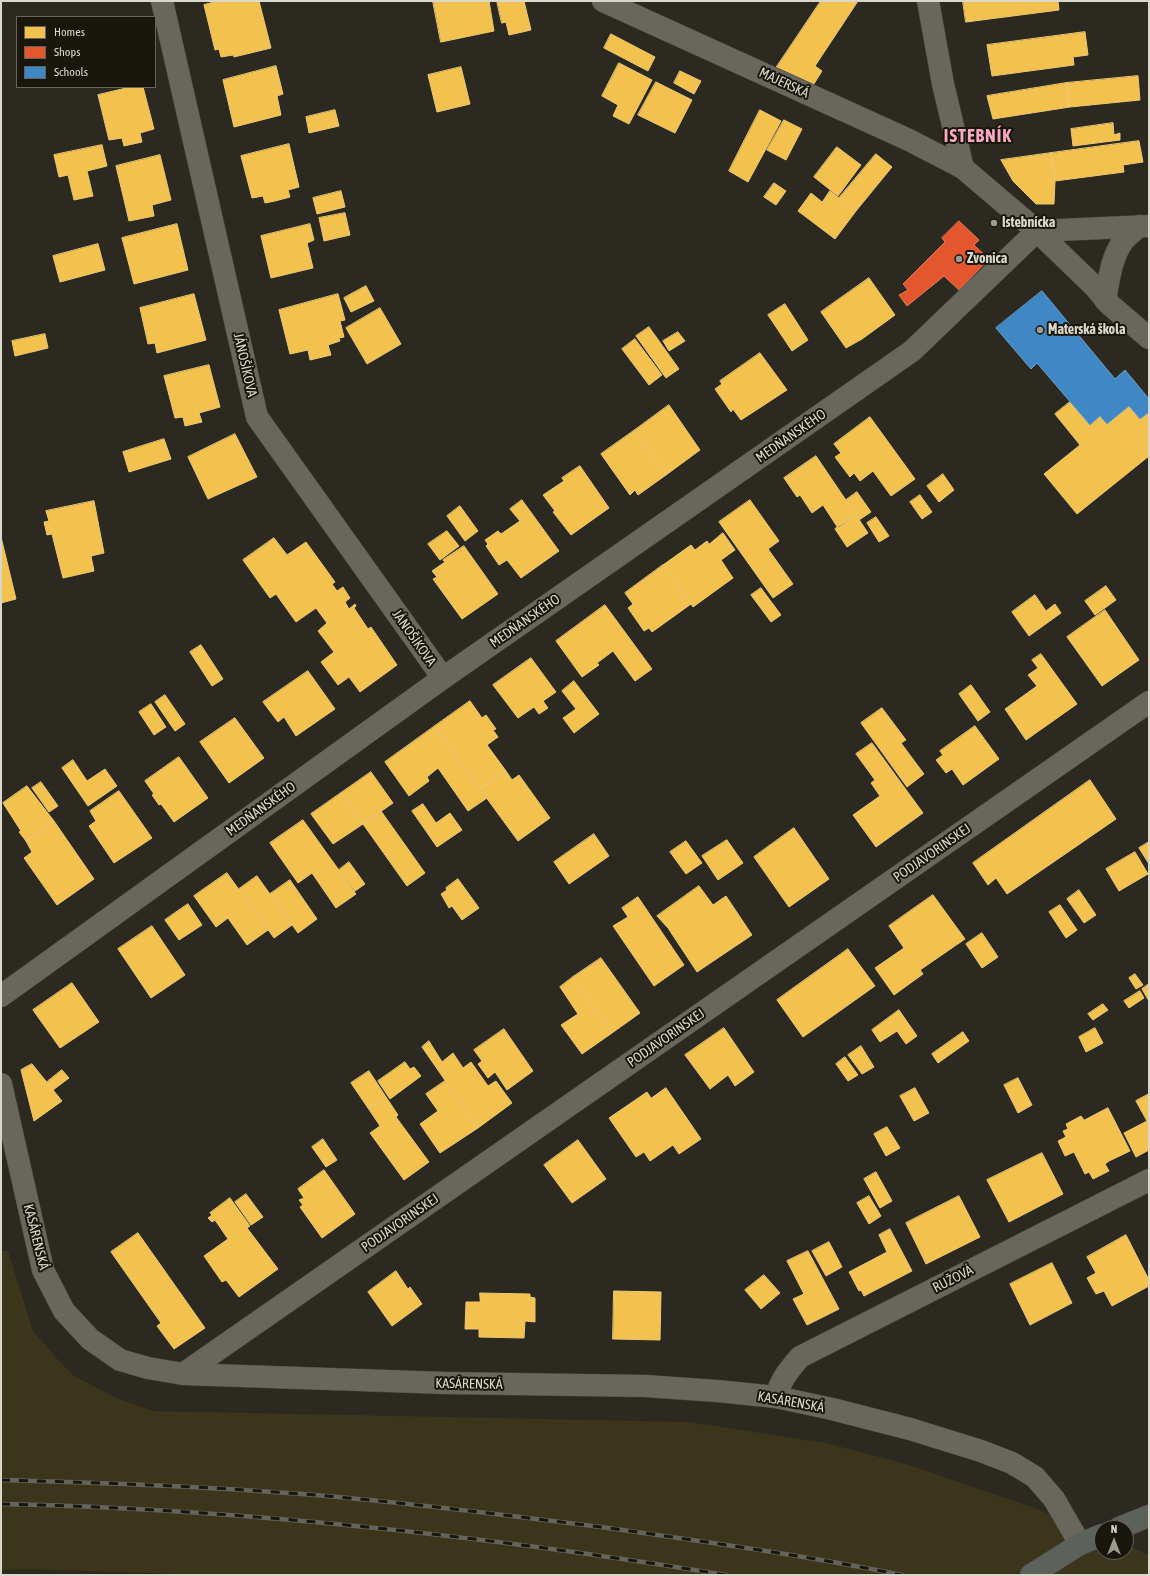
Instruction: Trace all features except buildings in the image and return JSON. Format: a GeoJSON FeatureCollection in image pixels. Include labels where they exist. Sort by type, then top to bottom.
{"type":"FeatureCollection","features":[{"type":"Feature","properties":{"kind":"main road"},"geometry":{"type":"LineString","coordinates":[[1134,1522],[1149,1516]]}},
{"type":"Feature","properties":{"kind":"main road"},"geometry":{"type":"LineString","coordinates":[[1031,1575],[1080,1544],[1094,1538]]}},
{"type":"Feature","properties":{"kind":"street","name":"JÁNOŠÍKOVA"},"geometry":{"type":"LineString","coordinates":[[162,1],[257,417],[443,678]]}},
{"type":"Feature","properties":{"kind":"street","name":"MAJERSKÁ"},"geometry":{"type":"LineString","coordinates":[[603,1],[909,140],[963,168]]}},
{"type":"Feature","properties":{"kind":"street"},"geometry":{"type":"LineString","coordinates":[[928,1],[943,84],[963,168],[1037,232],[1106,300],[1149,338]]}},
{"type":"Feature","properties":{"kind":"street"},"geometry":{"type":"LineString","coordinates":[[1037,232],[1144,226]]}},
{"type":"Feature","properties":{"kind":"street"},"geometry":{"type":"LineString","coordinates":[[1106,300],[1115,256],[1123,241],[1144,226]]}},
{"type":"Feature","properties":{"kind":"street","name":"MEDŇANSKÉHO"},"geometry":{"type":"LineString","coordinates":[[1,996],[443,678],[912,351],[1037,232]]}},
{"type":"Feature","properties":{"kind":"street","name":"PODJAVORINSKEJ"},"geometry":{"type":"LineString","coordinates":[[184,1374],[1149,702]]}},
{"type":"Feature","properties":{"kind":"street","name":"KASÁRENSKÁ"},"geometry":{"type":"LineString","coordinates":[[1,1084],[43,1270],[64,1311],[90,1339],[120,1360],[148,1368],[184,1374],[439,1383],[645,1386],[776,1397],[832,1409],[910,1429],[981,1450],[1012,1463],[1035,1477],[1054,1499],[1080,1544]]}},
{"type":"Feature","properties":{"kind":"street","name":"RUŽOVÁ"},"geometry":{"type":"LineString","coordinates":[[776,1397],[780,1383],[787,1371],[800,1357],[1149,1180]]}},
{"type":"Feature","properties":{"kind":"shaded area"},"geometry":{"type":"Polygon","coordinates":[[[1,1251],[8,1251],[33,1331],[60,1362],[73,1375],[114,1397],[153,1411],[689,1422],[826,1443],[906,1464],[1032,1507],[1094,1533],[1094,1560],[1134,1560],[1134,1548],[1149,1555],[1149,1575],[207,1575],[28,1569],[1,1570],[1,1251]]]}},
{"type":"Feature","properties":{"kind":"railway"},"geometry":{"type":"LineString","coordinates":[[1,1480],[212,1488],[338,1497],[601,1527],[789,1555],[902,1575]]}},
{"type":"Feature","properties":{"kind":"railway"},"geometry":{"type":"LineString","coordinates":[[1,1504],[92,1507],[274,1518],[546,1548],[726,1575]]}},
{"type":"Feature","properties":{"kind":"place","name":"Istebnícka"},"geometry":{"type":"Point","coordinates":[994,223]}},
{"type":"Feature","properties":{"kind":"place","name":"Zvonica"},"geometry":{"type":"Point","coordinates":[959,259]}},
{"type":"Feature","properties":{"kind":"place","name":"Materská škola"},"geometry":{"type":"Point","coordinates":[1040,330]}},
{"type":"Feature","properties":{"kind":"district","name":"ISTEBNÍK"},"geometry":{"type":"Point","coordinates":[978,136]}}]}
